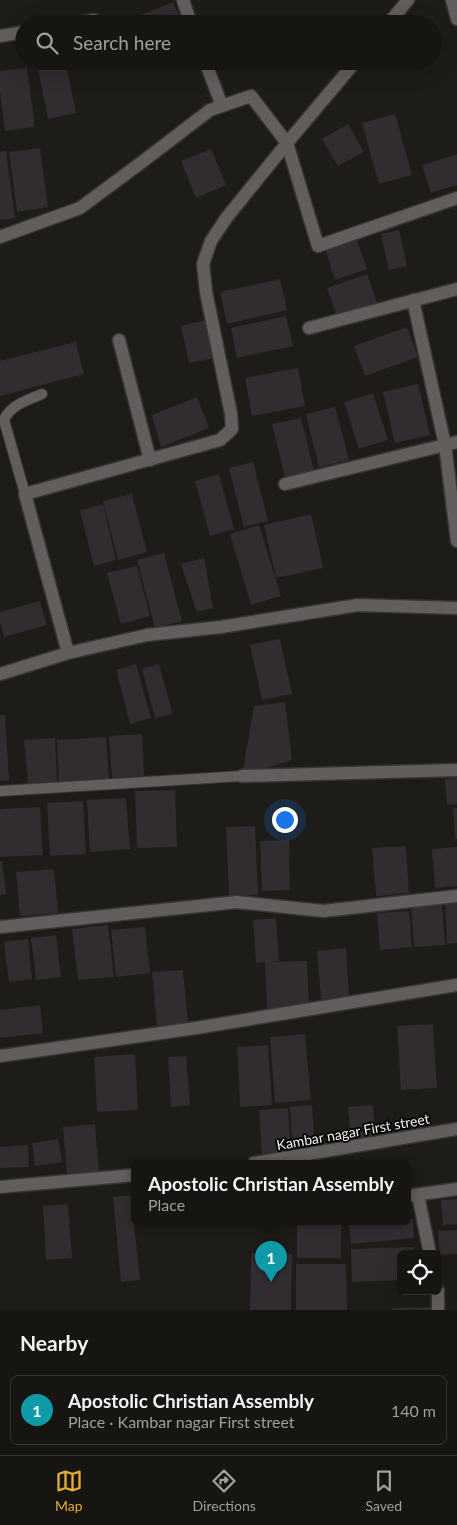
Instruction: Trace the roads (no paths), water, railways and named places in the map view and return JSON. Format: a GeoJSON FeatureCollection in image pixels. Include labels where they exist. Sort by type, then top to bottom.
{"type":"FeatureCollection","features":[{"type":"Feature","properties":{"kind":"street"},"geometry":{"type":"LineString","coordinates":[[183,0],[188,15]]}},
{"type":"Feature","properties":{"kind":"street"},"geometry":{"type":"LineString","coordinates":[[396,15],[408,0]]}},
{"type":"Feature","properties":{"kind":"street"},"geometry":{"type":"LineString","coordinates":[[452,0],[457,19]]}},
{"type":"Feature","properties":{"kind":"street"},"geometry":{"type":"LineString","coordinates":[[0,36],[15,34]]}},
{"type":"Feature","properties":{"kind":"street"},"geometry":{"type":"LineString","coordinates":[[208,70],[222,106]]}},
{"type":"Feature","properties":{"kind":"street"},"geometry":{"type":"LineString","coordinates":[[68,653],[25,494],[220,440],[232,429],[231,414],[206,292],[203,264],[211,241],[227,217],[348,70]]}},
{"type":"Feature","properties":{"kind":"street"},"geometry":{"type":"LineString","coordinates":[[0,237],[80,208],[210,110],[251,96],[287,143],[318,246],[457,198]]}},
{"type":"Feature","properties":{"kind":"street"},"geometry":{"type":"LineString","coordinates":[[309,328],[457,289]]}},
{"type":"Feature","properties":{"kind":"street"},"geometry":{"type":"LineString","coordinates":[[413,300],[451,444],[457,541]]}},
{"type":"Feature","properties":{"kind":"street"},"geometry":{"type":"LineString","coordinates":[[119,340],[150,460]]}},
{"type":"Feature","properties":{"kind":"street"},"geometry":{"type":"LineString","coordinates":[[285,484],[451,444]]}},
{"type":"Feature","properties":{"kind":"street"},"geometry":{"type":"LineString","coordinates":[[0,674],[68,653],[147,635],[221,627],[358,605],[457,608]]}},
{"type":"Feature","properties":{"kind":"street"},"geometry":{"type":"LineString","coordinates":[[242,776],[457,770]]}},
{"type":"Feature","properties":{"kind":"street"},"geometry":{"type":"LineString","coordinates":[[0,926],[237,902],[323,911],[457,896]]}},
{"type":"Feature","properties":{"kind":"street"},"geometry":{"type":"LineString","coordinates":[[0,1056],[196,1028],[457,986]]}},
{"type":"Feature","properties":{"kind":"street","name":"Kambar nagar First street"},"geometry":{"type":"LineString","coordinates":[[272,1160],[457,1129]]}},
{"type":"Feature","properties":{"kind":"street"},"geometry":{"type":"LineString","coordinates":[[0,1187],[131,1175]]}},
{"type":"Feature","properties":{"kind":"street"},"geometry":{"type":"LineString","coordinates":[[429,1250],[412,1196],[457,1189]]}},
{"type":"Feature","properties":{"kind":"street"},"geometry":{"type":"LineString","coordinates":[[438,1295],[438,1310]]}},
{"type":"Feature","properties":{"kind":"lane"},"geometry":{"type":"LineString","coordinates":[[25,494],[4,420],[7,413],[14,407],[42,394]]}},
{"type":"Feature","properties":{"kind":"lane"},"geometry":{"type":"LineString","coordinates":[[0,791],[242,776]]}},
{"type":"Feature","properties":{"kind":"place","name":"Apostolic Christian Assembly"},"geometry":{"type":"Point","coordinates":[271,1282]}}]}
